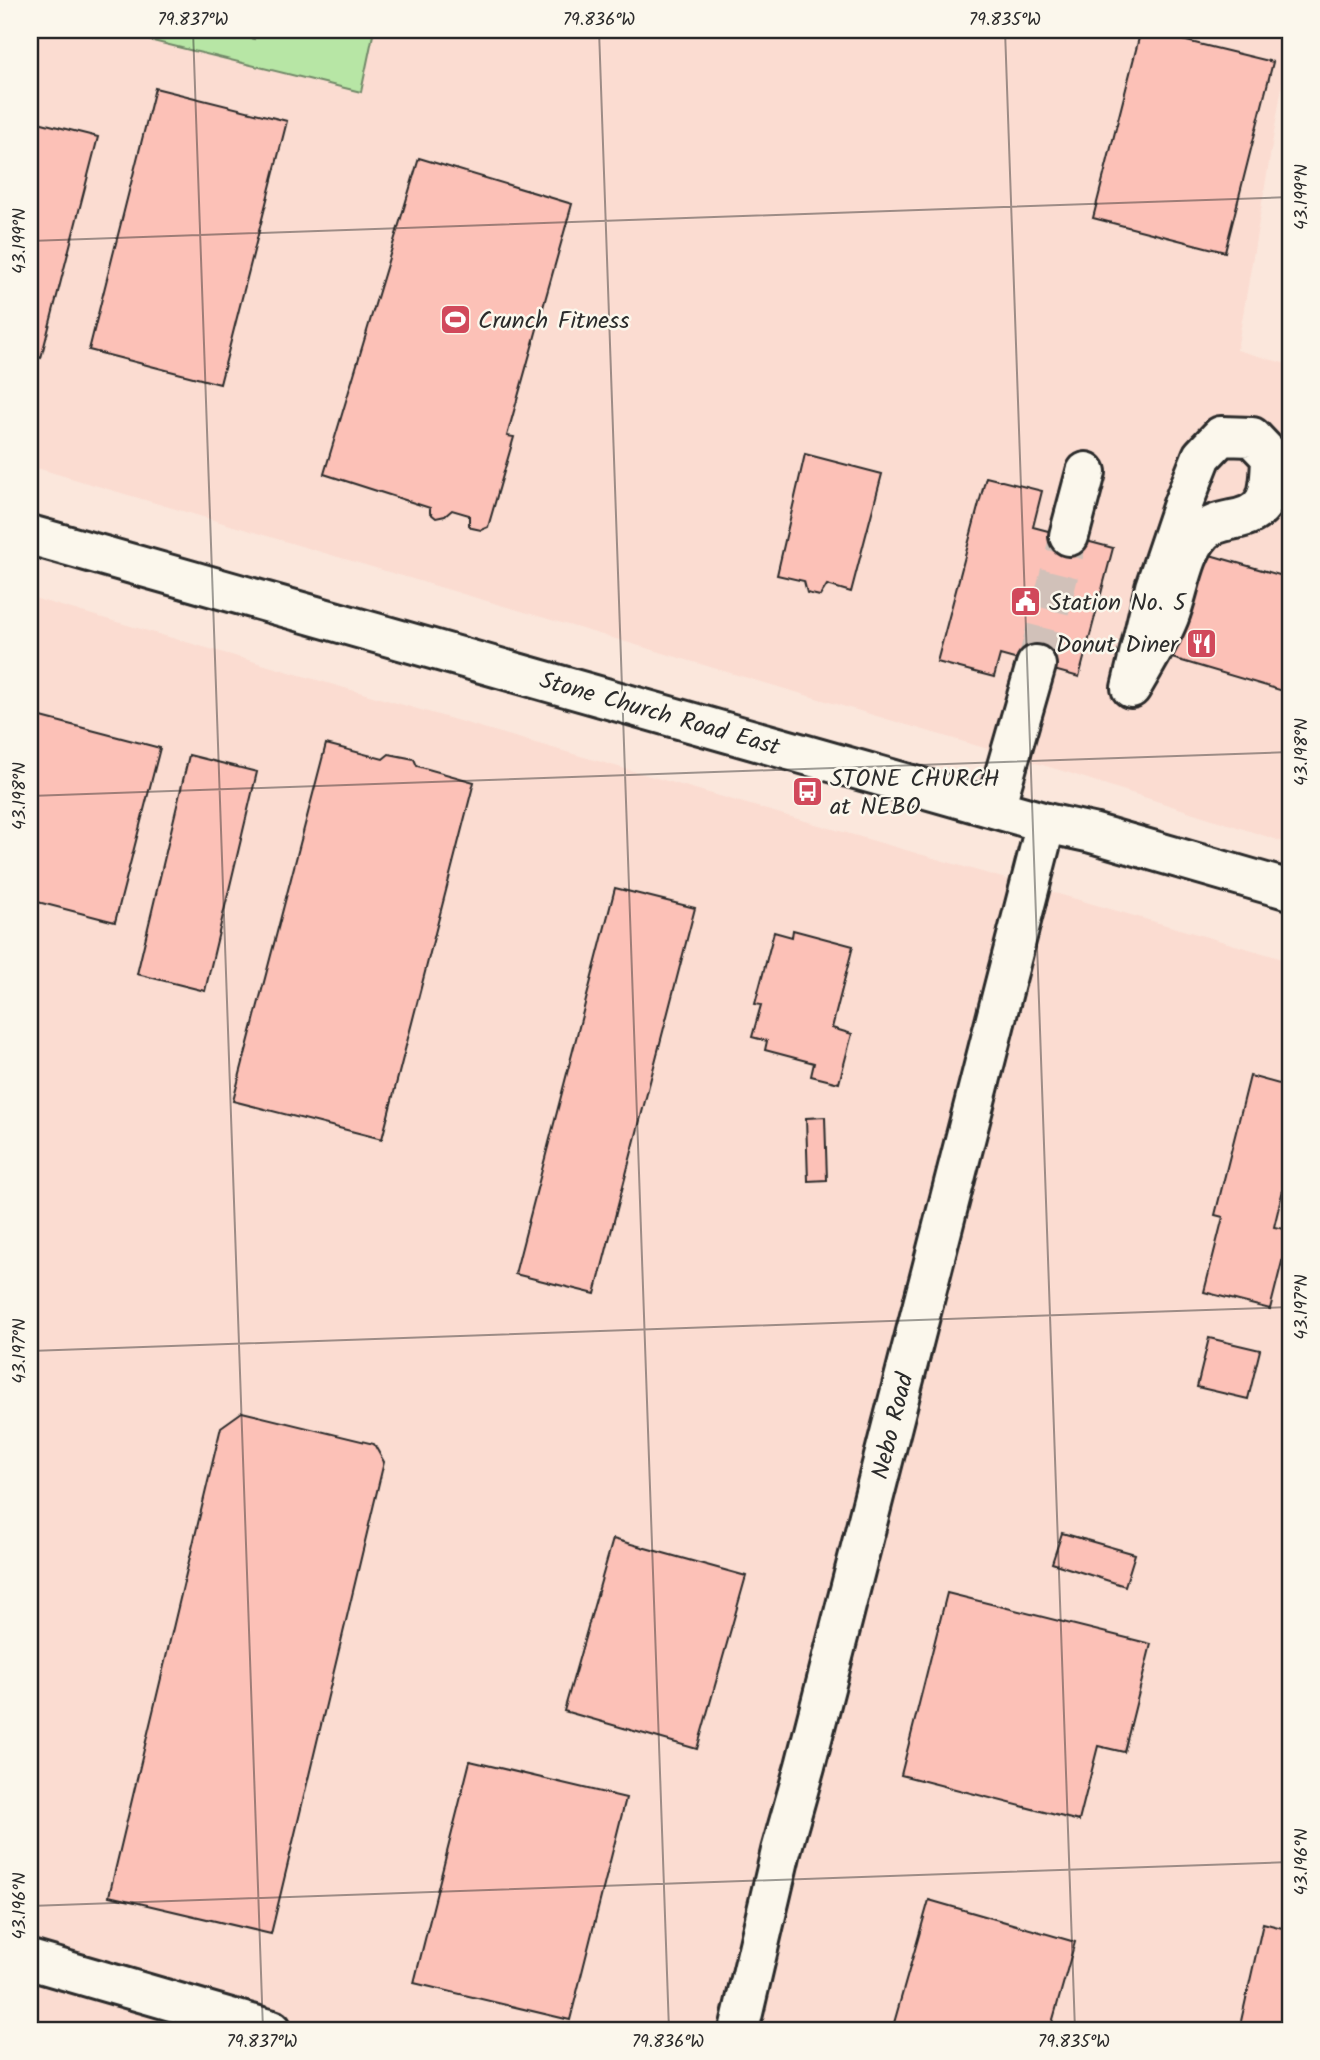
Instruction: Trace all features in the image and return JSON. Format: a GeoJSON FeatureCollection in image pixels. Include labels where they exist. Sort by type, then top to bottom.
{"type":"FeatureCollection","features":[{"type":"Feature","properties":{"kind":"street"},"geometry":{"type":"LineString","coordinates":[[1221,436],[1252,437],[1271,457],[1270,487],[1259,510],[1245,518],[1219,522],[1202,533],[1188,557],[1162,633],[1131,688],[1155,587],[1202,456],[1221,436]]}},
{"type":"Feature","properties":{"kind":"street"},"geometry":{"type":"LineString","coordinates":[[1069,537],[1086,471]]}},
{"type":"Feature","properties":{"kind":"street","name":"Stone Church Road East"},"geometry":{"type":"LineString","coordinates":[[30,535],[1290,890]]}},
{"type":"Feature","properties":{"kind":"street"},"geometry":{"type":"LineString","coordinates":[[995,808],[1036,665]]}},
{"type":"Feature","properties":{"kind":"street","name":"Nebo Road"},"geometry":{"type":"LineString","coordinates":[[739,2030],[781,1851],[1046,823]]}},
{"type":"Feature","properties":{"kind":"street"},"geometry":{"type":"LineString","coordinates":[[30,1960],[272,2030]]}},
{"type":"Feature","properties":{"kind":"shaded area"},"geometry":{"type":"Polygon","coordinates":[[[30,30],[1277,30],[1288,51],[1237,350],[1290,365],[1290,844],[1066,772],[30,466],[30,30]]]}},
{"type":"Feature","properties":{"kind":"shaded area"},"geometry":{"type":"Polygon","coordinates":[[[30,597],[1290,961],[1290,2030],[30,2030],[30,597]]]}},
{"type":"Feature","properties":{"kind":"green space"},"geometry":{"type":"Polygon","coordinates":[[[108,30],[215,30],[254,39],[256,30],[374,30],[361,92],[108,30]]]}},
{"type":"Feature","properties":{"kind":"building"},"geometry":{"type":"Polygon","coordinates":[[[1141,30],[1273,62],[1225,252],[1093,218],[1141,30]]]}},
{"type":"Feature","properties":{"kind":"building"},"geometry":{"type":"Polygon","coordinates":[[[155,88],[287,121],[220,384],[89,350],[155,88]]]}},
{"type":"Feature","properties":{"kind":"building"},"geometry":{"type":"Polygon","coordinates":[[[30,120],[98,137],[41,358],[30,355],[30,120]]]}},
{"type":"Feature","properties":{"kind":"building","name":"Crunch Fitness"},"geometry":{"type":"Polygon","coordinates":[[[419,158],[572,204],[507,436],[514,437],[488,527],[481,530],[469,525],[469,515],[452,510],[445,516],[436,518],[430,513],[430,508],[324,474],[419,158]]]}},
{"type":"Feature","properties":{"kind":"building"},"geometry":{"type":"Polygon","coordinates":[[[805,454],[882,474],[851,592],[827,585],[820,596],[807,593],[804,581],[777,575],[805,454]]]}},
{"type":"Feature","properties":{"kind":"building","name":"Station No. 5"},"geometry":{"type":"Polygon","coordinates":[[[986,477],[1042,491],[1033,527],[1113,548],[1079,677],[1000,655],[994,677],[937,662],[986,477]]]}},
{"type":"Feature","properties":{"kind":"building"},"geometry":{"type":"Polygon","coordinates":[[[1203,553],[1290,578],[1290,693],[1172,658],[1203,553]]]}},
{"type":"Feature","properties":{"kind":"building"},"geometry":{"type":"Polygon","coordinates":[[[30,714],[160,748],[115,922],[30,900],[30,714]]]}},
{"type":"Feature","properties":{"kind":"building"},"geometry":{"type":"Polygon","coordinates":[[[326,744],[383,759],[389,754],[414,759],[417,766],[474,782],[382,1139],[233,1101],[326,744]]]}},
{"type":"Feature","properties":{"kind":"building"},"geometry":{"type":"Polygon","coordinates":[[[189,755],[257,772],[205,991],[137,974],[189,755]]]}},
{"type":"Feature","properties":{"kind":"building"},"geometry":{"type":"Polygon","coordinates":[[[615,888],[695,908],[595,1294],[515,1274],[615,888]]]}},
{"type":"Feature","properties":{"kind":"building"},"geometry":{"type":"Polygon","coordinates":[[[793,930],[853,946],[832,1028],[852,1034],[839,1083],[811,1076],[814,1063],[765,1050],[767,1041],[752,1037],[761,1005],[755,1004],[774,932],[792,937],[793,930]]]}},
{"type":"Feature","properties":{"kind":"building"},"geometry":{"type":"Polygon","coordinates":[[[1250,1076],[1290,1087],[1290,1161],[1274,1227],[1290,1230],[1270,1309],[1204,1292],[1223,1217],[1215,1215],[1250,1076]]]}},
{"type":"Feature","properties":{"kind":"building"},"geometry":{"type":"Polygon","coordinates":[[[825,1117],[827,1180],[808,1181],[806,1118],[825,1117]]]}},
{"type":"Feature","properties":{"kind":"building"},"geometry":{"type":"Polygon","coordinates":[[[1209,1338],[1260,1350],[1248,1399],[1197,1387],[1209,1338]]]}},
{"type":"Feature","properties":{"kind":"building"},"geometry":{"type":"Polygon","coordinates":[[[242,1412],[374,1444],[384,1462],[271,1934],[109,1896],[221,1427],[242,1412]]]}},
{"type":"Feature","properties":{"kind":"building"},"geometry":{"type":"Polygon","coordinates":[[[1062,1533],[1135,1554],[1125,1586],[1052,1563],[1062,1533]]]}},
{"type":"Feature","properties":{"kind":"building"},"geometry":{"type":"Polygon","coordinates":[[[613,1539],[746,1576],[697,1749],[564,1711],[613,1539]]]}},
{"type":"Feature","properties":{"kind":"building"},"geometry":{"type":"Polygon","coordinates":[[[947,1593],[1151,1644],[1124,1752],[1098,1746],[1079,1821],[901,1775],[947,1593]]]}},
{"type":"Feature","properties":{"kind":"building"},"geometry":{"type":"Polygon","coordinates":[[[470,1761],[626,1798],[570,2020],[414,1983],[470,1761]]]}},
{"type":"Feature","properties":{"kind":"building"},"geometry":{"type":"Polygon","coordinates":[[[929,1900],[1075,1942],[1050,2030],[892,2030],[929,1900]]]}},
{"type":"Feature","properties":{"kind":"building"},"geometry":{"type":"Polygon","coordinates":[[[1263,1923],[1290,1930],[1290,2030],[1239,2030],[1263,1923]]]}},
{"type":"Feature","properties":{"kind":"tunnel"},"geometry":{"type":"LineString","coordinates":[[1036,665],[1069,536]]}},
{"type":"Feature","properties":{"kind":"place","name":"Crunch Fitness"},"geometry":{"type":"Point","coordinates":[455,320]}},
{"type":"Feature","properties":{"kind":"place","name":"Station No. 5"},"geometry":{"type":"Point","coordinates":[1026,602]}},
{"type":"Feature","properties":{"kind":"place","name":"Donut Diner"},"geometry":{"type":"Point","coordinates":[1201,644]}},
{"type":"Feature","properties":{"kind":"place","name":"STONE CHURCH at NEBO"},"geometry":{"type":"Point","coordinates":[807,792]}}]}
